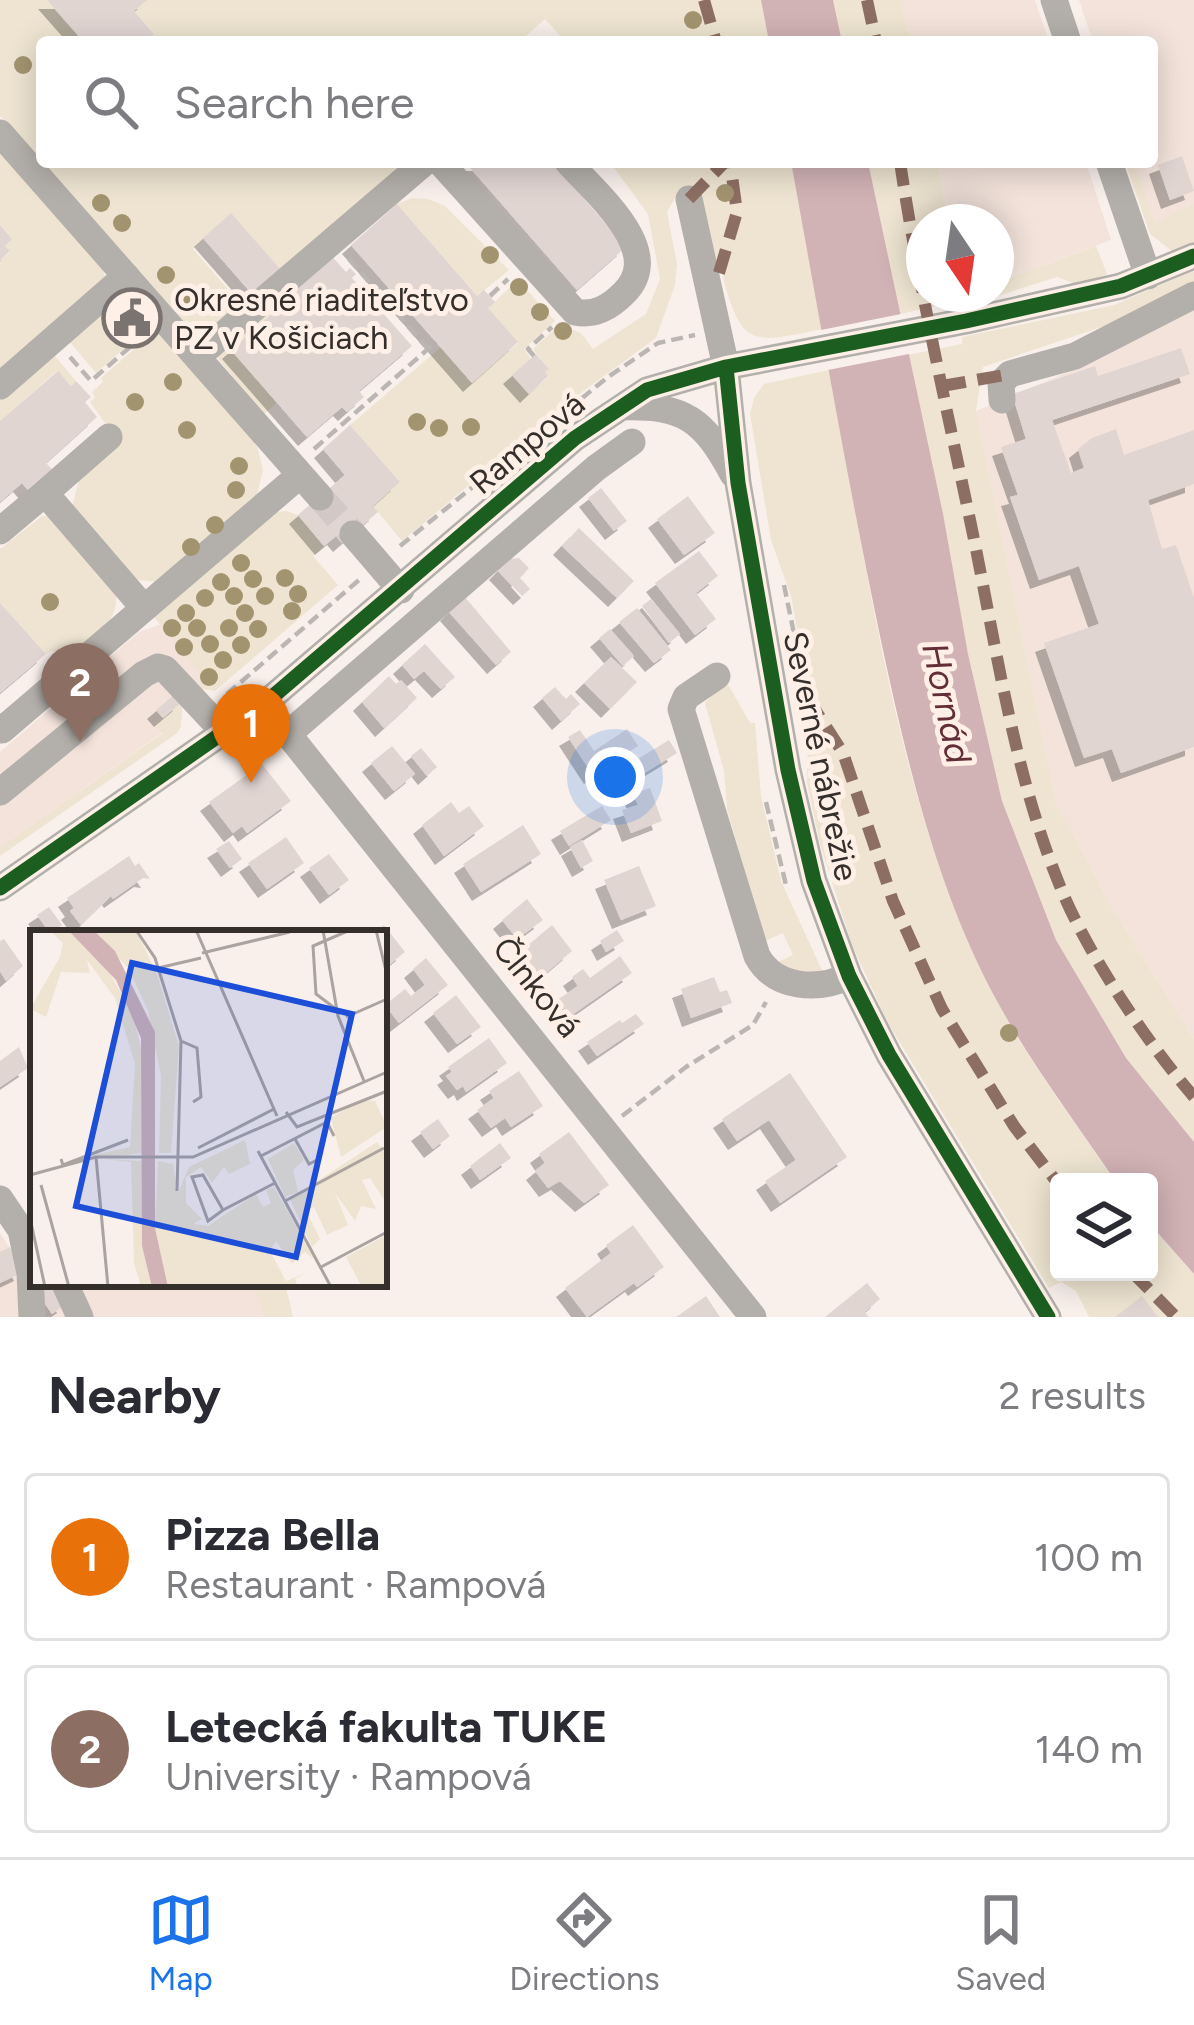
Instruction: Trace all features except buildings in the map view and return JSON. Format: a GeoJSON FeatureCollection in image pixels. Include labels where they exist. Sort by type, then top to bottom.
{"type":"FeatureCollection","features":[{"type":"Feature","properties":{"kind":"street"},"geometry":{"type":"LineString","coordinates":[[1054,0],[1066,36]]}},
{"type":"Feature","properties":{"kind":"street"},"geometry":{"type":"LineString","coordinates":[[0,133],[320,497]]}},
{"type":"Feature","properties":{"kind":"street"},"geometry":{"type":"LineString","coordinates":[[197,357],[418,168]]}},
{"type":"Feature","properties":{"kind":"street"},"geometry":{"type":"LineString","coordinates":[[445,168],[572,309],[588,314],[615,302],[632,285],[639,261],[629,233],[573,168]]}},
{"type":"Feature","properties":{"kind":"street"},"geometry":{"type":"LineString","coordinates":[[1110,168],[1148,276]]}},
{"type":"Feature","properties":{"kind":"street","name":"Severné nábrežie"},"geometry":{"type":"LineString","coordinates":[[689,199],[726,367],[738,483],[803,844],[849,976],[912,1097],[1048,1317]]}},
{"type":"Feature","properties":{"kind":"street","name":"Rampová"},"geometry":{"type":"LineString","coordinates":[[0,888],[264,704],[575,438],[647,390],[726,367],[966,321],[1148,276],[1194,256]]}},
{"type":"Feature","properties":{"kind":"street"},"geometry":{"type":"LineString","coordinates":[[0,386],[126,276]]}},
{"type":"Feature","properties":{"kind":"street"},"geometry":{"type":"LineString","coordinates":[[1002,400],[1001,383],[1010,374],[1075,356],[1194,295]]}},
{"type":"Feature","properties":{"kind":"street"},"geometry":{"type":"LineString","coordinates":[[618,407],[655,407],[698,422],[738,483]]}},
{"type":"Feature","properties":{"kind":"street"},"geometry":{"type":"LineString","coordinates":[[0,531],[109,437]]}},
{"type":"Feature","properties":{"kind":"street","name":"Rampová"},"geometry":{"type":"LineString","coordinates":[[288,734],[632,442]]}},
{"type":"Feature","properties":{"kind":"street"},"geometry":{"type":"LineString","coordinates":[[0,727],[2,730],[144,608],[296,471]]}},
{"type":"Feature","properties":{"kind":"street"},"geometry":{"type":"LineString","coordinates":[[45,493],[144,608]]}},
{"type":"Feature","properties":{"kind":"street"},"geometry":{"type":"LineString","coordinates":[[353,534],[401,590]]}},
{"type":"Feature","properties":{"kind":"street"},"geometry":{"type":"LineString","coordinates":[[0,792],[158,667],[224,732]]}},
{"type":"Feature","properties":{"kind":"street"},"geometry":{"type":"LineString","coordinates":[[717,676],[686,697],[681,709],[757,956],[767,971],[812,986],[829,986],[849,976]]}},
{"type":"Feature","properties":{"kind":"street","name":"Člnková"},"geometry":{"type":"LineString","coordinates":[[264,704],[753,1317]]}},
{"type":"Feature","properties":{"kind":"street"},"geometry":{"type":"LineString","coordinates":[[0,1198],[27,1239],[31,1304],[10,1317]]}},
{"type":"Feature","properties":{"kind":"street"},"geometry":{"type":"LineString","coordinates":[[66,1287],[80,1317]]}},
{"type":"Feature","properties":{"kind":"path"},"geometry":{"type":"LineString","coordinates":[[333,241],[428,350]]}},
{"type":"Feature","properties":{"kind":"path"},"geometry":{"type":"LineString","coordinates":[[534,356],[528,349],[572,309]]}},
{"type":"Feature","properties":{"kind":"path"},"geometry":{"type":"LineString","coordinates":[[54,338],[91,381],[163,319]]}},
{"type":"Feature","properties":{"kind":"path"},"geometry":{"type":"LineString","coordinates":[[296,471],[357,407],[436,342]]}},
{"type":"Feature","properties":{"kind":"path"},"geometry":{"type":"LineString","coordinates":[[764,793],[783,879],[794,899]]}},
{"type":"Feature","properties":{"kind":"path"},"geometry":{"type":"LineString","coordinates":[[605,1129],[686,1067],[753,1025],[773,991]]}},
{"type":"Feature","properties":{"kind":"shaded area"},"geometry":{"type":"Polygon","coordinates":[[[0,0],[47,0],[79,36],[36,36],[36,157],[0,116],[0,0]]]}},
{"type":"Feature","properties":{"kind":"shaded area"},"geometry":{"type":"Polygon","coordinates":[[[145,0],[761,0],[768,36],[561,36],[545,19],[526,36],[151,36],[154,33],[134,11],[145,0]]]}},
{"type":"Feature","properties":{"kind":"shaded area"},"geometry":{"type":"Polygon","coordinates":[[[833,0],[900,0],[909,36],[841,36],[833,0]]]}},
{"type":"Feature","properties":{"kind":"shaded area"},"geometry":{"type":"Polygon","coordinates":[[[900,0],[1035,0],[1047,36],[909,36],[900,0]]]}},
{"type":"Feature","properties":{"kind":"shaded area"},"geometry":{"type":"Polygon","coordinates":[[[1079,0],[1194,0],[1194,203],[1155,225],[1136,168],[1158,168],[1158,36],[1091,36],[1079,0]]]}},
{"type":"Feature","properties":{"kind":"shaded area"},"geometry":{"type":"Polygon","coordinates":[[[0,151],[103,269],[106,280],[0,377],[0,260],[10,252],[5,246],[12,239],[0,225],[0,151]]]}},
{"type":"Feature","properties":{"kind":"shaded area"},"geometry":{"type":"Polygon","coordinates":[[[46,168],[402,168],[283,273],[230,214],[193,249],[234,296],[236,310],[214,330],[194,332],[46,168]]]}},
{"type":"Feature","properties":{"kind":"shaded area"},"geometry":{"type":"Polygon","coordinates":[[[614,168],[792,168],[822,329],[764,338],[743,328],[722,273],[717,273],[698,186],[681,188],[667,212],[677,264],[675,285],[656,338],[571,400],[402,541],[373,506],[400,482],[350,425],[441,347],[473,382],[518,343],[488,308],[518,280],[555,321],[524,349],[531,359],[513,375],[529,394],[548,377],[549,369],[533,349],[559,325],[581,333],[593,349],[646,314],[660,279],[648,214],[614,168]]]}},
{"type":"Feature","properties":{"kind":"shaded area"},"geometry":{"type":"Polygon","coordinates":[[[869,168],[938,168],[945,204],[906,204],[909,312],[900,314],[869,168]]]}},
{"type":"Feature","properties":{"kind":"shaded area"},"geometry":{"type":"Polygon","coordinates":[[[938,168],[1088,168],[1111,240],[1014,276],[1014,204],[945,204],[938,168]]]}},
{"type":"Feature","properties":{"kind":"shaded area"},"geometry":{"type":"Polygon","coordinates":[[[1127,168],[1136,168],[1155,224],[1194,203],[1194,244],[1172,251],[1150,234],[1127,168]]]}},
{"type":"Feature","properties":{"kind":"shaded area"},"geometry":{"type":"Polygon","coordinates":[[[412,198],[445,206],[509,270],[477,296],[397,204],[412,198]]]}},
{"type":"Feature","properties":{"kind":"shaded area"},"geometry":{"type":"Polygon","coordinates":[[[1096,246],[1107,274],[1078,285],[1057,277],[1014,291],[1014,276],[1096,246]]]}},
{"type":"Feature","properties":{"kind":"shaded area"},"geometry":{"type":"Polygon","coordinates":[[[1194,270],[1194,288],[1149,311],[983,367],[976,411],[1056,803],[1112,908],[1194,1039],[1194,1142],[1126,1058],[1056,940],[1002,801],[908,355],[962,344],[962,337],[1114,305],[1194,270]]]}},
{"type":"Feature","properties":{"kind":"shaded area"},"geometry":{"type":"Polygon","coordinates":[[[285,292],[290,298],[231,350],[277,403],[263,415],[216,356],[285,292]]]}},
{"type":"Feature","properties":{"kind":"shaded area"},"geometry":{"type":"Polygon","coordinates":[[[126,294],[152,324],[96,373],[70,342],[106,299],[126,294]]]}},
{"type":"Feature","properties":{"kind":"shaded area"},"geometry":{"type":"Polygon","coordinates":[[[1194,304],[1194,1039],[1112,908],[1056,803],[976,411],[1096,360],[1194,304]]]}},
{"type":"Feature","properties":{"kind":"shaded area"},"geometry":{"type":"Polygon","coordinates":[[[157,329],[257,446],[263,470],[256,499],[157,582],[131,579],[72,507],[79,479],[119,443],[90,402],[95,397],[92,392],[103,382],[101,378],[157,329]]]}},
{"type":"Feature","properties":{"kind":"shaded area"},"geometry":{"type":"Polygon","coordinates":[[[54,355],[76,381],[71,386],[57,371],[0,421],[0,391],[54,355]]]}},
{"type":"Feature","properties":{"kind":"shaded area"},"geometry":{"type":"Polygon","coordinates":[[[829,370],[890,686],[932,843],[959,919],[1004,1015],[1110,1173],[1050,1173],[1050,1281],[1158,1281],[1158,1233],[1194,1274],[1194,1317],[1089,1317],[1076,1291],[1061,1282],[1049,1288],[888,1023],[852,945],[820,844],[807,782],[809,696],[791,596],[771,540],[750,414],[764,384],[829,370]]]}},
{"type":"Feature","properties":{"kind":"shaded area"},"geometry":{"type":"Polygon","coordinates":[[[275,512],[298,515],[324,546],[313,556],[338,585],[215,691],[198,688],[206,681],[154,617],[275,512]]]}},
{"type":"Feature","properties":{"kind":"shaded area"},"geometry":{"type":"Polygon","coordinates":[[[42,516],[52,517],[115,589],[111,617],[79,654],[46,654],[0,603],[0,549],[42,516]]]}},
{"type":"Feature","properties":{"kind":"shaded area"},"geometry":{"type":"Polygon","coordinates":[[[170,621],[215,691],[198,688],[182,702],[182,719],[0,847],[0,752],[139,632],[170,621]]]}},
{"type":"Feature","properties":{"kind":"shaded area"},"geometry":{"type":"Polygon","coordinates":[[[726,681],[750,723],[755,723],[761,796],[781,881],[825,977],[811,977],[776,963],[793,955],[783,933],[765,941],[727,809],[724,771],[705,703],[726,681]]]}},
{"type":"Feature","properties":{"kind":"shaded area"},"geometry":{"type":"Polygon","coordinates":[[[182,702],[181,727],[176,734],[0,856],[0,847],[163,733],[156,724],[182,702]]]}},
{"type":"Feature","properties":{"kind":"shaded area"},"geometry":{"type":"Polygon","coordinates":[[[0,1233],[30,1279],[30,1287],[286,1287],[293,1317],[0,1317],[0,1233]]]}},
{"type":"Feature","properties":{"kind":"shaded area"},"geometry":{"type":"Polygon","coordinates":[[[255,1287],[286,1287],[293,1317],[266,1317],[255,1287]]]}},
{"type":"Feature","properties":{"kind":"water"},"geometry":{"type":"Polygon","coordinates":[[[761,0],[833,0],[841,36],[768,36],[761,0]]]}},
{"type":"Feature","properties":{"kind":"water","name":"Hornád"},"geometry":{"type":"Polygon","coordinates":[[[792,168],[869,168],[1002,801],[1056,940],[1126,1058],[1194,1142],[1194,1274],[1158,1233],[1158,1173],[1110,1173],[992,992],[938,862],[890,681],[792,168]]]}},
{"type":"Feature","properties":{"kind":"pier"},"geometry":{"type":"Polygon","coordinates":[[[906,313],[914,353],[823,371],[816,331],[906,313]]]}},
{"type":"Feature","properties":{"kind":"tunnel"},"geometry":{"type":"LineString","coordinates":[[320,497],[353,534]]}},
{"type":"Feature","properties":{"kind":"marked path"},"geometry":{"type":"LineString","coordinates":[[704,0],[714,36]]}},
{"type":"Feature","properties":{"kind":"marked path"},"geometry":{"type":"LineString","coordinates":[[867,0],[875,36]]}},
{"type":"Feature","properties":{"kind":"marked path"},"geometry":{"type":"LineString","coordinates":[[689,199],[719,168]]}},
{"type":"Feature","properties":{"kind":"marked path"},"geometry":{"type":"LineString","coordinates":[[719,273],[737,212],[731,168]]}},
{"type":"Feature","properties":{"kind":"marked path"},"geometry":{"type":"LineString","coordinates":[[901,168],[998,661],[1018,755],[1045,847],[1104,971],[1194,1097]]}},
{"type":"Feature","properties":{"kind":"marked path"},"geometry":{"type":"LineString","coordinates":[[942,386],[1010,374]]}},
{"type":"Feature","properties":{"kind":"marked path"},"geometry":{"type":"LineString","coordinates":[[807,697],[843,753],[893,901],[942,1009],[1014,1126],[1050,1173]]}},
{"type":"Feature","properties":{"kind":"marked path"},"geometry":{"type":"LineString","coordinates":[[1141,1281],[1176,1317]]}},
{"type":"Feature","properties":{"kind":"cycle path"},"geometry":{"type":"LineString","coordinates":[[0,888],[264,704],[575,438],[647,390],[726,367],[1121,286],[1194,256]]}},
{"type":"Feature","properties":{"kind":"cycle path"},"geometry":{"type":"LineString","coordinates":[[726,367],[738,483],[788,770],[814,881],[849,976],[889,1055],[1048,1317]]}},
{"type":"Feature","properties":{"kind":"place","name":"Okresné riaditeľstvo PZ v Košiciach"},"geometry":{"type":"Point","coordinates":[132,318]}},
{"type":"Feature","properties":{"kind":"place","name":"Letecká fakulta TUKE"},"geometry":{"type":"Point","coordinates":[80,742]}},
{"type":"Feature","properties":{"kind":"place","name":"Pizza Bella"},"geometry":{"type":"Point","coordinates":[251,783]}}]}
